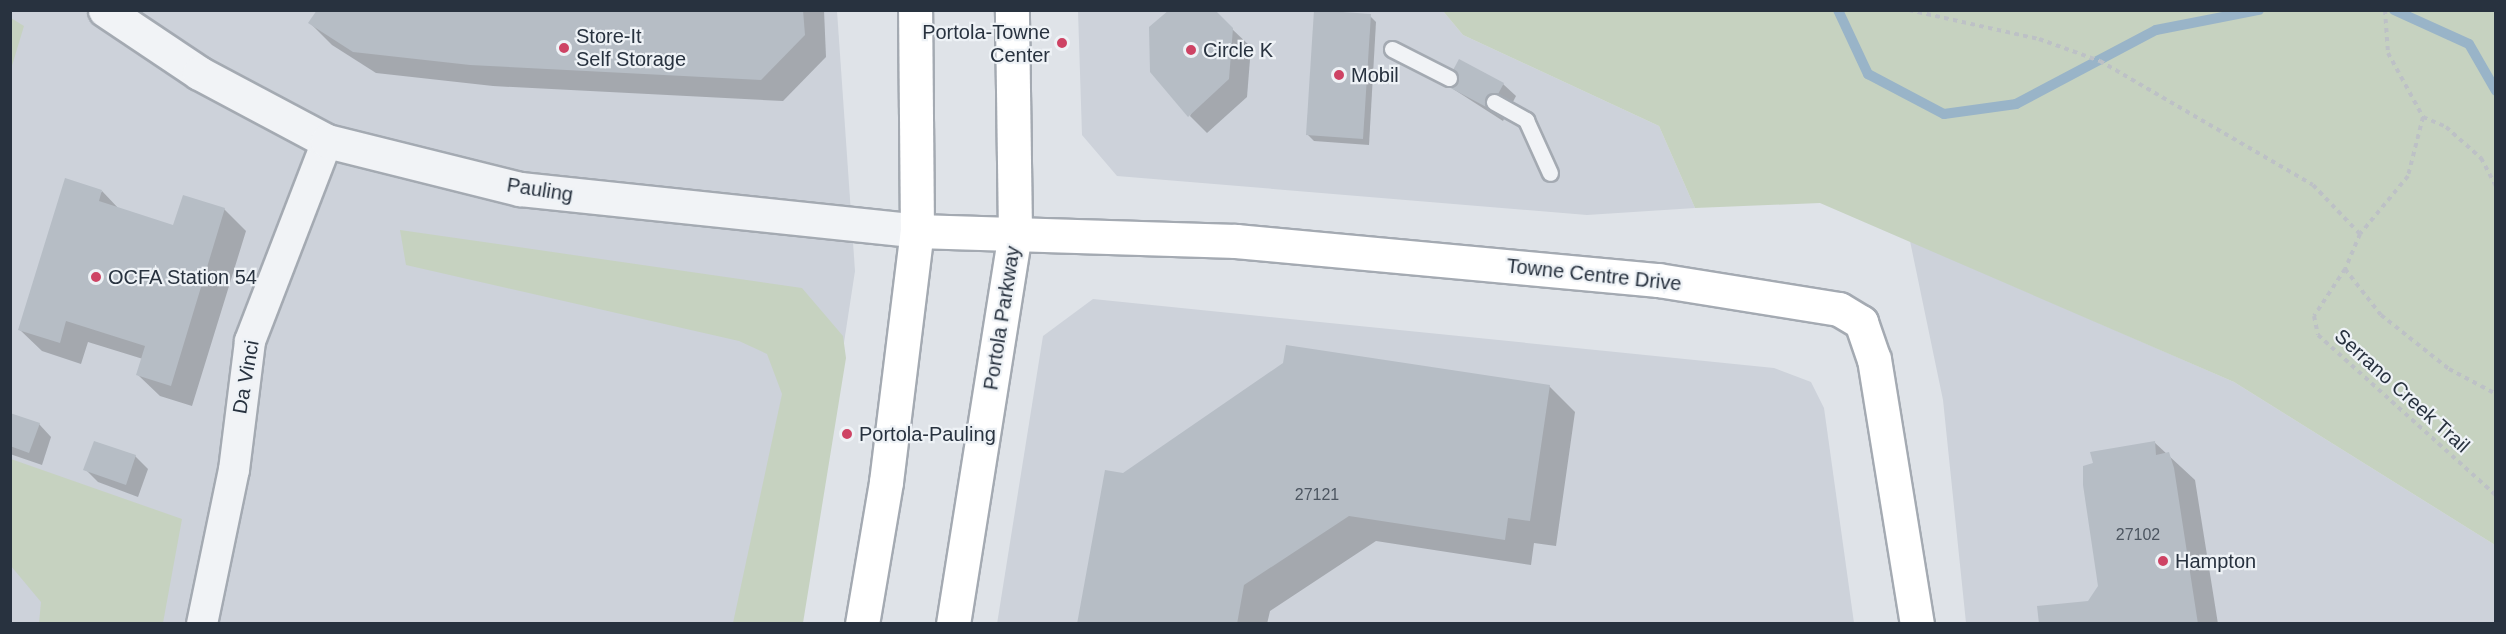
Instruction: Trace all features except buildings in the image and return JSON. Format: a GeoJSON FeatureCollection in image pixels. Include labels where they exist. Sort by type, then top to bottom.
{"type":"FeatureCollection","features":[{"type":"Feature","properties":{"kind":"main road"},"geometry":{"type":"LineString","coordinates":[[862,624],[886,482],[917,231],[915,10]]}},
{"type":"Feature","properties":{"kind":"main road","name":"Portola Parkway"},"geometry":{"type":"LineString","coordinates":[[953,624],[1015,232],[1012,10]]}},
{"type":"Feature","properties":{"kind":"main road","name":"Pauling"},"geometry":{"type":"LineString","coordinates":[[917,231],[1015,232]]}},
{"type":"Feature","properties":{"kind":"main road","name":"Towne Centre Drive"},"geometry":{"type":"LineString","coordinates":[[1015,232],[1236,241],[1658,280],[1849,313],[1865,329],[1874,359],[1917,624]]}},
{"type":"Feature","properties":{"kind":"street","name":"Pauling"},"geometry":{"type":"LineString","coordinates":[[105,10],[199,74],[327,141],[520,189],[917,231]]}},
{"type":"Feature","properties":{"kind":"street","name":"Da Vinci"},"geometry":{"type":"LineString","coordinates":[[202,624],[234,470],[250,341],[327,141]]}},
{"type":"Feature","properties":{"kind":"lane"},"geometry":{"type":"LineString","coordinates":[[1392,49],[1449,78]]}},
{"type":"Feature","properties":{"kind":"lane"},"geometry":{"type":"LineString","coordinates":[[1494,102],[1526,120],[1550,173]]}},
{"type":"Feature","properties":{"kind":"path"},"geometry":{"type":"LineString","coordinates":[[1909,10],[2039,39],[2100,61],[2313,185],[2360,234]]}},
{"type":"Feature","properties":{"kind":"path"},"geometry":{"type":"LineString","coordinates":[[2385,10],[2388,53],[2423,117],[2446,127],[2481,158],[2496,186]]}},
{"type":"Feature","properties":{"kind":"path","name":"Serrano Creek Trail"},"geometry":{"type":"LineString","coordinates":[[2423,117],[2408,176],[2360,234],[2345,269],[2314,316],[2318,335],[2496,495]]}},
{"type":"Feature","properties":{"kind":"path"},"geometry":{"type":"LineString","coordinates":[[2345,269],[2381,315],[2449,369],[2496,394]]}},
{"type":"Feature","properties":{"kind":"shaded area"},"geometry":{"type":"Polygon","coordinates":[[[10,11],[837,11],[855,271],[801,623],[11,623],[10,11]]]}},
{"type":"Feature","properties":{"kind":"shaded area"},"geometry":{"type":"Polygon","coordinates":[[[1078,11],[1443,11],[1463,35],[1659,126],[1695,208],[1587,215],[1117,176],[1082,135],[1078,11]]]}},
{"type":"Feature","properties":{"kind":"shaded area"},"geometry":{"type":"Polygon","coordinates":[[[1910,241],[2234,382],[2495,545],[2495,623],[1966,623],[1943,400],[1910,241]]]}},
{"type":"Feature","properties":{"kind":"shaded area"},"geometry":{"type":"Polygon","coordinates":[[[1093,299],[1774,368],[1811,382],[1824,408],[1854,623],[997,624],[1043,336],[1093,299]]]}},
{"type":"Feature","properties":{"kind":"green space"},"geometry":{"type":"Polygon","coordinates":[[[1443,11],[2495,11],[2495,545],[2234,382],[1820,203],[1695,208],[1659,126],[1463,35],[1443,11]]]}},
{"type":"Feature","properties":{"kind":"green space"},"geometry":{"type":"Polygon","coordinates":[[[11,18],[24,26],[11,69],[11,18]]]}},
{"type":"Feature","properties":{"kind":"green space"},"geometry":{"type":"Polygon","coordinates":[[[400,230],[802,288],[843,336],[846,358],[803,623],[733,623],[782,394],[767,354],[739,341],[406,265],[400,230]]]}},
{"type":"Feature","properties":{"kind":"green space"},"geometry":{"type":"Polygon","coordinates":[[[11,459],[182,519],[163,623],[39,623],[41,602],[11,566],[11,459]]]}},
{"type":"Feature","properties":{"kind":"waterway"},"geometry":{"type":"LineString","coordinates":[[1838,10],[1868,74],[1944,114],[2016,104],[2156,30],[2259,10]]}},
{"type":"Feature","properties":{"kind":"waterway"},"geometry":{"type":"LineString","coordinates":[[2394,10],[2469,44],[2496,91]]}},
{"type":"Feature","properties":{"kind":"place","name":"Portola-Towne Center"},"geometry":{"type":"Point","coordinates":[1062,43]}},
{"type":"Feature","properties":{"kind":"place","name":"Store-It Self Storage"},"geometry":{"type":"Point","coordinates":[564,48]}},
{"type":"Feature","properties":{"kind":"place","name":"Circle K"},"geometry":{"type":"Point","coordinates":[1191,50]}},
{"type":"Feature","properties":{"kind":"place","name":"Mobil"},"geometry":{"type":"Point","coordinates":[1339,75]}},
{"type":"Feature","properties":{"kind":"place","name":"OCFA Station 54"},"geometry":{"type":"Point","coordinates":[96,277]}},
{"type":"Feature","properties":{"kind":"place","name":"Portola-Pauling"},"geometry":{"type":"Point","coordinates":[847,434]}},
{"type":"Feature","properties":{"kind":"place","name":"Hampton"},"geometry":{"type":"Point","coordinates":[2163,561]}}]}
